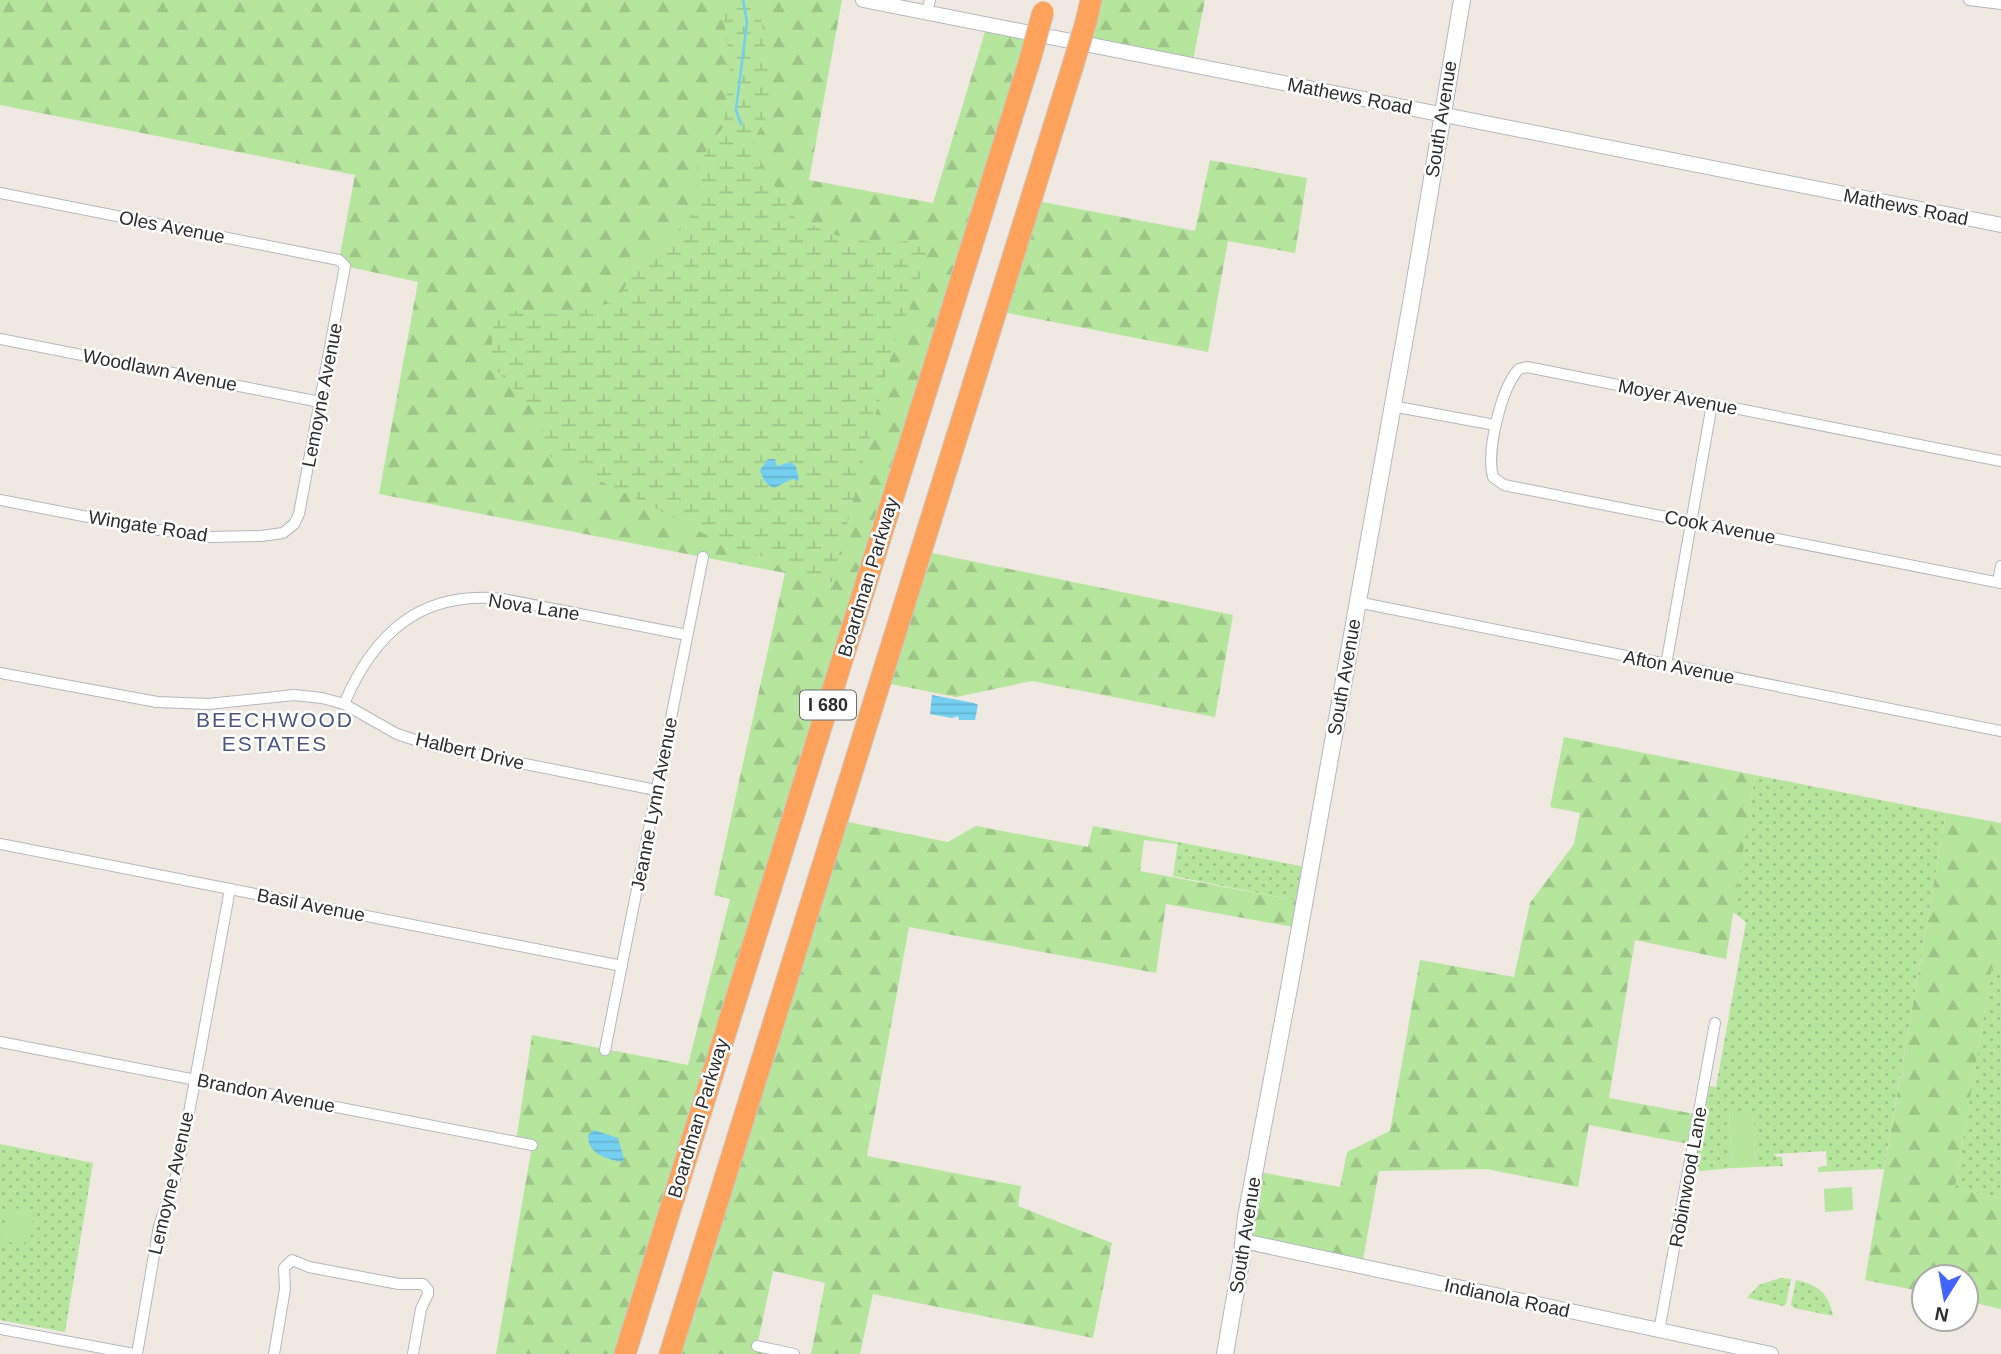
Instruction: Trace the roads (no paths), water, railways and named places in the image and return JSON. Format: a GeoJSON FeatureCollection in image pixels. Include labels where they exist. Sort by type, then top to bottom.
{"type":"FeatureCollection","features":[{"type":"Feature","properties":{"kind":"highway","name":"I 680"},"geometry":{"type":"LineString","coordinates":[[670,1354],[1073,65],[1091,0]]}},
{"type":"Feature","properties":{"kind":"highway","name":"Boardman Parkway"},"geometry":{"type":"LineString","coordinates":[[625,1354],[1031,56],[1044,6]]}},
{"type":"Feature","properties":{"kind":"main road","name":"South Avenue"},"geometry":{"type":"LineString","coordinates":[[1225,1354],[1246,1217],[1392,406],[1461,0]]}},
{"type":"Feature","properties":{"kind":"street","name":"Mathews Road"},"geometry":{"type":"LineString","coordinates":[[863,0],[928,6],[1443,114],[2001,225]]}},
{"type":"Feature","properties":{"kind":"street"},"geometry":{"type":"LineString","coordinates":[[1969,0],[2001,4]]}},
{"type":"Feature","properties":{"kind":"street","name":"Oles Avenue"},"geometry":{"type":"LineString","coordinates":[[0,193],[325,257],[344,264]]}},
{"type":"Feature","properties":{"kind":"street","name":"Lemoyne Avenue"},"geometry":{"type":"LineString","coordinates":[[293,524],[299,514],[345,272],[344,264]]}},
{"type":"Feature","properties":{"kind":"street","name":"Woodlawn Avenue"},"geometry":{"type":"LineString","coordinates":[[0,339],[320,402]]}},
{"type":"Feature","properties":{"kind":"street","name":"Moyer Avenue"},"geometry":{"type":"LineString","coordinates":[[1495,425],[1513,375],[1519,369],[1527,367],[2001,461]]}},
{"type":"Feature","properties":{"kind":"street"},"geometry":{"type":"LineString","coordinates":[[1665,665],[1713,404]]}},
{"type":"Feature","properties":{"kind":"street"},"geometry":{"type":"LineString","coordinates":[[1392,406],[1495,425]]}},
{"type":"Feature","properties":{"kind":"street","name":"Cook Avenue"},"geometry":{"type":"LineString","coordinates":[[1495,425],[1491,471],[1495,480],[1504,485],[2000,582]]}},
{"type":"Feature","properties":{"kind":"street","name":"Wingate Road"},"geometry":{"type":"LineString","coordinates":[[0,500],[158,530],[211,537],[274,535],[287,531],[293,524]]}},
{"type":"Feature","properties":{"kind":"street","name":"Jeanne Lynn Avenue"},"geometry":{"type":"LineString","coordinates":[[605,1050],[703,557]]}},
{"type":"Feature","properties":{"kind":"street"},"geometry":{"type":"LineString","coordinates":[[2000,582],[2001,566]]}},
{"type":"Feature","properties":{"kind":"street","name":"Nova Lane"},"geometry":{"type":"LineString","coordinates":[[344,704],[363,663],[388,634],[414,615],[452,601],[503,599],[687,635]]}},
{"type":"Feature","properties":{"kind":"street","name":"Afton Avenue"},"geometry":{"type":"LineString","coordinates":[[1357,602],[2001,731]]}},
{"type":"Feature","properties":{"kind":"street","name":"Halbert Drive"},"geometry":{"type":"LineString","coordinates":[[0,673],[157,702],[208,704],[294,695],[321,698],[344,704],[397,734],[430,745],[656,790]]}},
{"type":"Feature","properties":{"kind":"street","name":"Basil Avenue"},"geometry":{"type":"LineString","coordinates":[[0,844],[622,966]]}},
{"type":"Feature","properties":{"kind":"street","name":"Lemoyne Avenue"},"geometry":{"type":"LineString","coordinates":[[135,1354],[159,1226],[175,1179],[230,889]]}},
{"type":"Feature","properties":{"kind":"street","name":"Robinwood Lane"},"geometry":{"type":"LineString","coordinates":[[1659,1331],[1715,1023]]}},
{"type":"Feature","properties":{"kind":"street","name":"Brandon Avenue"},"geometry":{"type":"LineString","coordinates":[[0,1042],[532,1145]]}},
{"type":"Feature","properties":{"kind":"street","name":"Indianola Road"},"geometry":{"type":"LineString","coordinates":[[1243,1241],[1771,1354]]}},
{"type":"Feature","properties":{"kind":"street"},"geometry":{"type":"LineString","coordinates":[[274,1354],[285,1289],[284,1268],[288,1261],[296,1260],[309,1267],[399,1283],[421,1283],[426,1287],[428,1294],[421,1309],[413,1354]]}},
{"type":"Feature","properties":{"kind":"street"},"geometry":{"type":"LineString","coordinates":[[0,1329],[135,1354]]}},
{"type":"Feature","properties":{"kind":"street"},"geometry":{"type":"LineString","coordinates":[[757,1346],[794,1354]]}},
{"type":"Feature","properties":{"kind":"water"},"geometry":{"type":"Polygon","coordinates":[[[768,459],[775,459],[777,466],[790,462],[796,466],[799,481],[792,479],[774,488],[768,485],[760,470],[768,459]]]}},
{"type":"Feature","properties":{"kind":"water"},"geometry":{"type":"Polygon","coordinates":[[[932,695],[978,705],[975,720],[959,720],[958,716],[952,718],[930,714],[932,695]]]}},
{"type":"Feature","properties":{"kind":"water"},"geometry":{"type":"Polygon","coordinates":[[[594,1130],[618,1138],[624,1159],[621,1162],[594,1151],[588,1135],[594,1130]]]}},
{"type":"Feature","properties":{"kind":"waterway"},"geometry":{"type":"LineString","coordinates":[[741,124],[736,110],[747,22],[743,0]]}},
{"type":"Feature","properties":{"kind":"district","name":"BEECHWOOD ESTATES"},"geometry":{"type":"Point","coordinates":[275,731]}}]}
